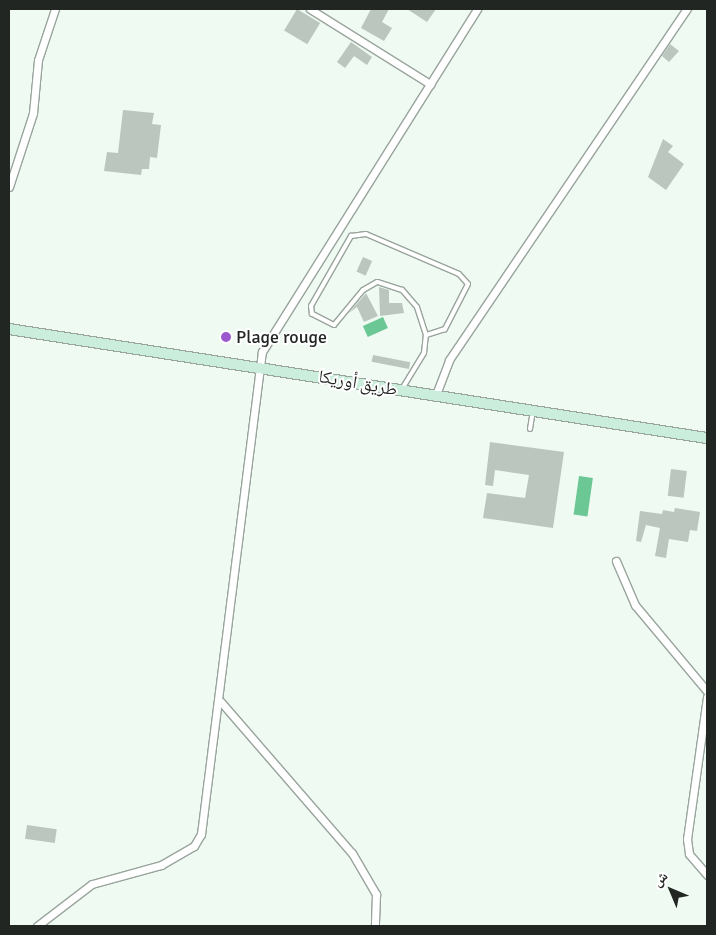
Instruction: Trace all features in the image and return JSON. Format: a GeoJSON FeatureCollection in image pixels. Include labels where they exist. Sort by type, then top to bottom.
{"type":"FeatureCollection","features":[{"type":"Feature","properties":{"kind":"street"},"geometry":{"type":"LineString","coordinates":[[9,187],[34,113],[38,60],[55,9]]}},
{"type":"Feature","properties":{"kind":"street"},"geometry":{"type":"LineString","coordinates":[[310,9],[430,84]]}},
{"type":"Feature","properties":{"kind":"street"},"geometry":{"type":"LineString","coordinates":[[37,926],[99,880],[161,865],[194,846],[201,834],[221,702],[262,352],[477,9]]}},
{"type":"Feature","properties":{"kind":"street"},"geometry":{"type":"LineString","coordinates":[[434,396],[449,360],[687,9]]}},
{"type":"Feature","properties":{"kind":"street","name":"طريق أوريكا"},"geometry":{"type":"LineString","coordinates":[[9,329],[707,438]]}},
{"type":"Feature","properties":{"kind":"street"},"geometry":{"type":"LineString","coordinates":[[616,561],[636,605],[707,691]]}},
{"type":"Feature","properties":{"kind":"street"},"geometry":{"type":"LineString","coordinates":[[707,698],[687,838],[689,854],[707,875]]}},
{"type":"Feature","properties":{"kind":"street"},"geometry":{"type":"LineString","coordinates":[[221,702],[352,853],[376,894],[375,926]]}},
{"type":"Feature","properties":{"kind":"lane"},"geometry":{"type":"LineString","coordinates":[[401,391],[424,353],[426,336],[417,306],[402,290],[385,283],[364,290],[334,325],[315,319],[311,306],[351,236],[366,234],[459,274],[468,284],[444,329],[426,336]]}},
{"type":"Feature","properties":{"kind":"lane"},"geometry":{"type":"LineString","coordinates":[[530,429],[533,411]]}},
{"type":"Feature","properties":{"kind":"shaded area"},"geometry":{"type":"Polygon","coordinates":[[[383,317],[388,328],[368,337],[363,326],[383,317]]]}},
{"type":"Feature","properties":{"kind":"shaded area"},"geometry":{"type":"Polygon","coordinates":[[[579,476],[593,478],[587,517],[574,515],[579,476]]]}},
{"type":"Feature","properties":{"kind":"building"},"geometry":{"type":"Polygon","coordinates":[[[297,9],[320,23],[307,44],[284,30],[297,9]]]}},
{"type":"Feature","properties":{"kind":"building"},"geometry":{"type":"Polygon","coordinates":[[[371,9],[389,9],[382,22],[392,28],[384,41],[361,28],[371,9]]]}},
{"type":"Feature","properties":{"kind":"building"},"geometry":{"type":"Polygon","coordinates":[[[407,9],[436,9],[427,22],[407,9]]]}},
{"type":"Feature","properties":{"kind":"building"},"geometry":{"type":"Polygon","coordinates":[[[351,42],[372,57],[367,65],[354,56],[345,68],[337,62],[351,42]]]}},
{"type":"Feature","properties":{"kind":"building"},"geometry":{"type":"Polygon","coordinates":[[[670,44],[679,51],[669,62],[662,56],[670,44]]]}},
{"type":"Feature","properties":{"kind":"building"},"geometry":{"type":"Polygon","coordinates":[[[123,110],[154,113],[152,124],[161,125],[157,158],[150,157],[149,169],[142,169],[141,175],[104,171],[107,152],[118,153],[123,110]]]}},
{"type":"Feature","properties":{"kind":"building"},"geometry":{"type":"Polygon","coordinates":[[[663,139],[673,146],[668,152],[684,164],[666,190],[648,177],[663,139]]]}},
{"type":"Feature","properties":{"kind":"building"},"geometry":{"type":"Polygon","coordinates":[[[363,257],[372,261],[366,276],[356,272],[363,257]]]}},
{"type":"Feature","properties":{"kind":"building"},"geometry":{"type":"Polygon","coordinates":[[[379,287],[389,290],[389,303],[402,303],[404,313],[380,316],[379,287]]]}},
{"type":"Feature","properties":{"kind":"building"},"geometry":{"type":"Polygon","coordinates":[[[366,293],[378,316],[364,322],[357,307],[349,313],[366,293]]]}},
{"type":"Feature","properties":{"kind":"building"},"geometry":{"type":"Polygon","coordinates":[[[373,355],[410,362],[409,369],[372,362],[373,355]]]}},
{"type":"Feature","properties":{"kind":"building"},"geometry":{"type":"Polygon","coordinates":[[[490,442],[564,452],[553,528],[483,518],[487,493],[525,498],[529,475],[495,470],[493,486],[485,485],[490,442]]]}},
{"type":"Feature","properties":{"kind":"building"},"geometry":{"type":"Polygon","coordinates":[[[671,469],[687,471],[684,498],[668,496],[671,469]]]}},
{"type":"Feature","properties":{"kind":"building"},"geometry":{"type":"Polygon","coordinates":[[[675,508],[700,512],[697,531],[690,530],[688,542],[669,539],[666,558],[655,556],[660,528],[646,525],[641,542],[636,541],[640,511],[662,514],[663,510],[674,512],[675,508]]]}},
{"type":"Feature","properties":{"kind":"building"},"geometry":{"type":"Polygon","coordinates":[[[27,825],[57,829],[55,843],[25,839],[27,825]]]}},
{"type":"Feature","properties":{"kind":"place","name":"Plage rouge"},"geometry":{"type":"Point","coordinates":[226,337]}}]}
